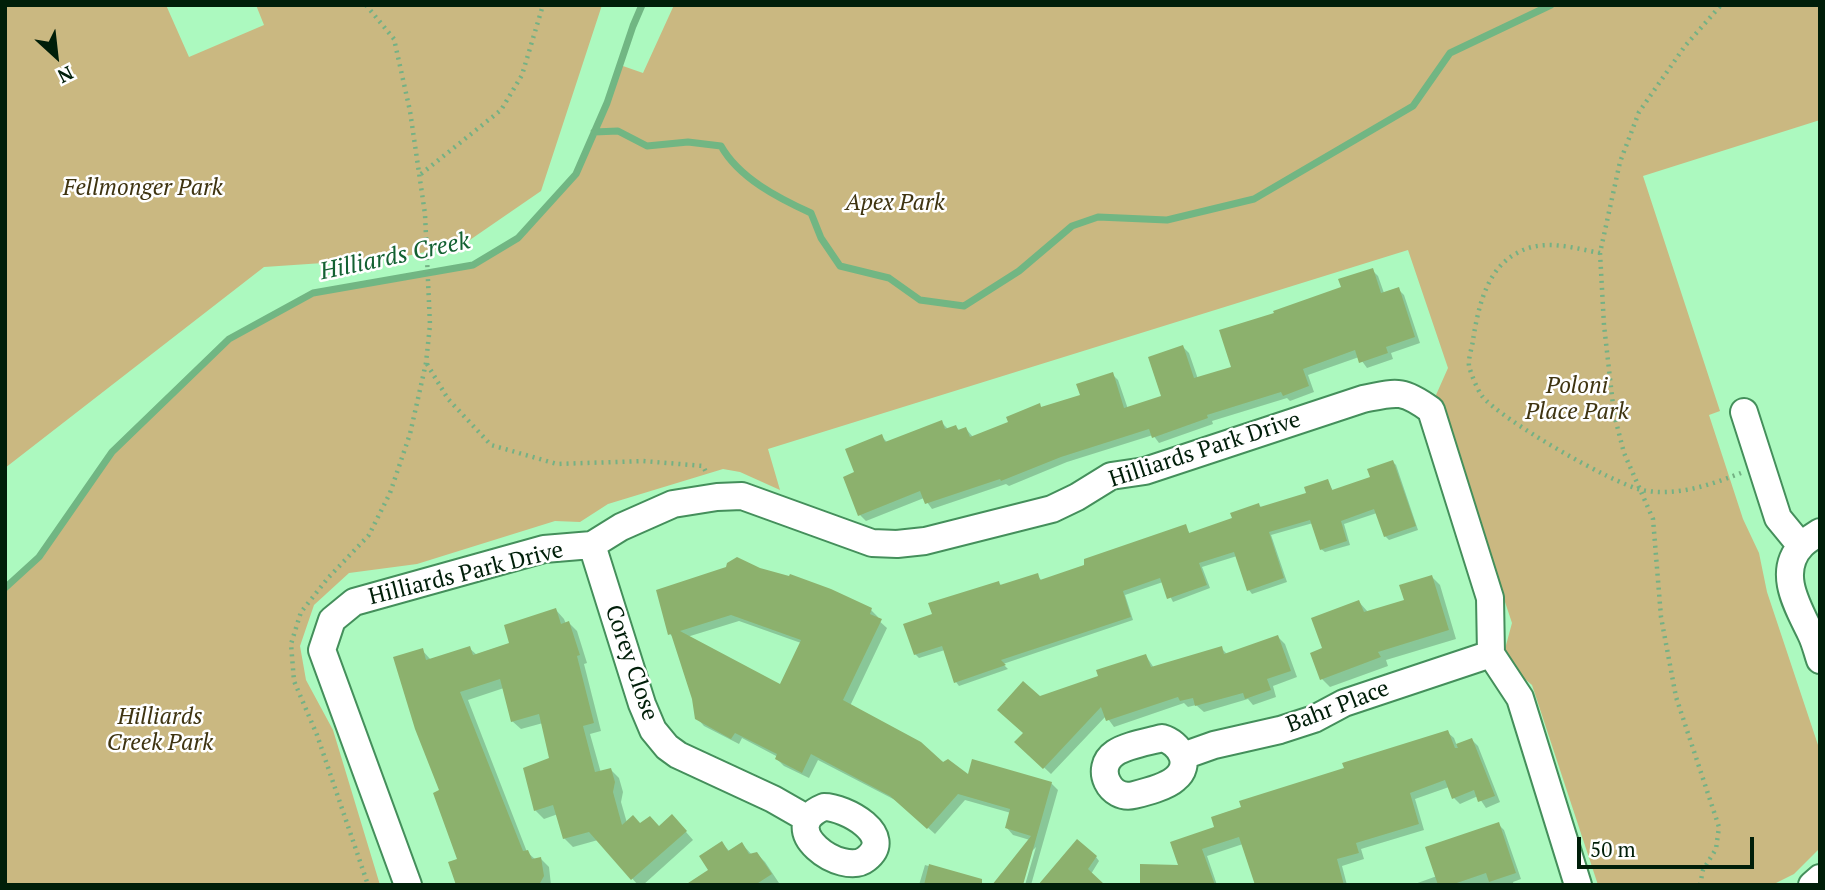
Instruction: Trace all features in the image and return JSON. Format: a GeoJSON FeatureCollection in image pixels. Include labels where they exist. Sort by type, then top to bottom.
{"type":"FeatureCollection","features":[{"type":"Feature","properties":{"kind":"street","name":"Hilliards Park Drive"},"geometry":{"type":"LineString","coordinates":[[408,885],[322,650],[332,620],[354,602],[544,549],[592,545],[621,527],[673,505],[717,497],[742,496],[872,543],[925,541],[1052,509],[1111,476],[1145,471],[1363,399],[1394,393],[1411,396],[1431,410],[1443,445],[1490,598],[1491,654]]}},
{"type":"Feature","properties":{"kind":"street"},"geometry":{"type":"LineString","coordinates":[[1744,412],[1778,518],[1810,539],[1793,558],[1789,580],[1796,605],[1820,660]]}},
{"type":"Feature","properties":{"kind":"street","name":"Corey Close"},"geometry":{"type":"LineString","coordinates":[[592,545],[642,705],[653,730],[667,747],[678,755],[773,799],[808,819]]}},
{"type":"Feature","properties":{"kind":"street"},"geometry":{"type":"LineString","coordinates":[[1491,654],[1520,698],[1578,885]]}},
{"type":"Feature","properties":{"kind":"street","name":"Bahr Place"},"geometry":{"type":"LineString","coordinates":[[1183,756],[1214,745],[1314,719],[1344,703],[1491,654]]}},
{"type":"Feature","properties":{"kind":"street"},"geometry":{"type":"LineString","coordinates":[[1812,885],[1820,878]]}},
{"type":"Feature","properties":{"kind":"path"},"geometry":{"type":"LineString","coordinates":[[366,5],[394,39],[410,111],[425,214],[430,325]]}},
{"type":"Feature","properties":{"kind":"path"},"geometry":{"type":"LineString","coordinates":[[420,175],[501,110],[522,75],[543,5]]}},
{"type":"Feature","properties":{"kind":"path"},"geometry":{"type":"LineString","coordinates":[[1700,885],[1703,870],[1716,849],[1719,827],[1676,697],[1661,617],[1653,519],[1624,453],[1614,414],[1604,326],[1600,253],[1620,162],[1639,112],[1685,46],[1721,5]]}},
{"type":"Feature","properties":{"kind":"path"},"geometry":{"type":"LineString","coordinates":[[1600,253],[1545,244],[1518,252],[1500,265],[1485,291],[1475,327],[1469,365],[1481,395],[1506,417],[1539,439],[1609,477],[1642,490],[1675,492],[1709,486],[1761,465]]}},
{"type":"Feature","properties":{"kind":"path"},"geometry":{"type":"LineString","coordinates":[[426,363],[448,399],[491,445],[556,464],[643,461],[703,466],[717,497]]}},
{"type":"Feature","properties":{"kind":"green space","name":"Fellmonger Park"},"geometry":{"type":"Polygon","coordinates":[[[5,5],[166,5],[189,57],[264,25],[256,5],[602,5],[541,191],[464,244],[397,258],[264,267],[5,468],[5,5]]]}},
{"type":"Feature","properties":{"kind":"green space"},"geometry":{"type":"Polygon","coordinates":[[[674,5],[1820,5],[1820,120],[1643,176],[1720,411],[1709,415],[1743,519],[1759,553],[1767,592],[1820,751],[1820,848],[1794,874],[1772,885],[1598,885],[1532,685],[1502,660],[1512,623],[1436,395],[1448,368],[1408,250],[768,449],[780,490],[740,472],[723,469],[608,504],[580,522],[555,521],[417,564],[349,573],[314,605],[300,646],[306,680],[333,730],[380,885],[5,885],[5,588],[39,557],[112,452],[229,339],[313,293],[473,265],[518,238],[576,174],[607,103],[620,65],[643,73],[674,5]]]}},
{"type":"Feature","properties":{"kind":"building"},"geometry":{"type":"Polygon","coordinates":[[[1373,268],[1381,293],[1399,287],[1415,337],[1386,347],[1388,353],[1359,363],[1355,350],[1303,369],[1309,386],[1283,396],[1281,392],[1207,415],[1208,418],[1152,438],[1149,429],[1061,457],[1001,481],[1000,479],[925,504],[920,491],[858,516],[843,477],[854,472],[845,449],[882,434],[885,442],[942,420],[945,429],[956,425],[958,430],[966,427],[970,437],[1008,422],[1006,417],[1040,403],[1041,407],[1080,395],[1076,384],[1113,372],[1124,408],[1161,396],[1148,357],[1183,345],[1194,378],[1231,367],[1219,330],[1274,313],[1273,311],[1341,287],[1338,279],[1373,268]]]}},
{"type":"Feature","properties":{"kind":"building"},"geometry":{"type":"Polygon","coordinates":[[[1393,460],[1416,526],[1384,537],[1374,509],[1341,521],[1347,541],[1320,550],[1310,520],[1269,532],[1284,578],[1247,591],[1234,552],[1199,563],[1207,585],[1167,599],[1160,578],[1123,591],[1131,617],[1001,660],[1006,665],[954,683],[942,646],[914,655],[903,624],[932,614],[928,603],[999,581],[1000,585],[1038,573],[1040,580],[1084,565],[1084,559],[1186,524],[1189,533],[1232,518],[1230,513],[1259,503],[1260,507],[1306,493],[1304,487],[1328,479],[1332,490],[1370,477],[1367,469],[1393,460]]]}},
{"type":"Feature","properties":{"kind":"building"},"geometry":{"type":"Polygon","coordinates":[[[737,557],[760,568],[789,576],[790,574],[872,608],[870,614],[882,619],[843,700],[921,742],[943,762],[948,759],[968,774],[972,759],[1052,782],[1023,885],[992,885],[1031,836],[1005,828],[1010,809],[958,794],[927,829],[890,796],[811,754],[802,773],[775,759],[777,754],[735,733],[731,739],[695,719],[692,699],[671,634],[668,635],[656,590],[726,567],[727,563],[737,557]],[[731,615],[680,631],[780,684],[801,640],[731,615]]]}},
{"type":"Feature","properties":{"kind":"building"},"geometry":{"type":"Polygon","coordinates":[[[1432,575],[1449,630],[1378,652],[1381,657],[1320,680],[1310,653],[1322,648],[1311,618],[1359,600],[1364,612],[1404,600],[1399,585],[1432,575]]]}},
{"type":"Feature","properties":{"kind":"building"},"geometry":{"type":"Polygon","coordinates":[[[556,608],[561,624],[569,621],[580,655],[577,656],[594,723],[583,726],[595,772],[611,768],[615,782],[613,792],[622,825],[633,815],[640,823],[650,816],[659,826],[672,814],[687,831],[631,880],[589,832],[563,839],[553,805],[534,811],[523,768],[549,758],[539,714],[511,722],[500,679],[460,692],[523,851],[528,850],[532,859],[541,857],[544,876],[539,885],[456,885],[448,862],[457,859],[433,793],[439,790],[415,729],[393,657],[423,648],[426,660],[470,646],[473,655],[509,643],[504,625],[556,608]]]}},
{"type":"Feature","properties":{"kind":"building"},"geometry":{"type":"Polygon","coordinates":[[[1278,635],[1291,671],[1267,679],[1271,690],[1245,699],[1243,693],[1195,706],[1193,698],[1180,701],[1178,697],[1106,721],[1101,707],[1043,769],[1014,742],[1023,733],[997,710],[1023,681],[1040,696],[1098,676],[1096,670],[1146,654],[1151,667],[1222,646],[1224,654],[1278,635]]]}},
{"type":"Feature","properties":{"kind":"building"},"geometry":{"type":"Polygon","coordinates":[[[1448,730],[1455,748],[1458,748],[1456,744],[1472,738],[1495,796],[1478,802],[1474,790],[1452,799],[1445,780],[1410,793],[1419,824],[1356,843],[1359,853],[1337,859],[1344,885],[1255,885],[1239,837],[1202,849],[1215,885],[1140,885],[1140,864],[1178,865],[1170,842],[1214,827],[1211,817],[1241,807],[1239,801],[1344,768],[1342,763],[1448,730]]]}},
{"type":"Feature","properties":{"kind":"building"},"geometry":{"type":"Polygon","coordinates":[[[1499,822],[1516,873],[1489,882],[1486,873],[1451,885],[1438,885],[1425,847],[1499,822]]]}},
{"type":"Feature","properties":{"kind":"building"},"geometry":{"type":"Polygon","coordinates":[[[1077,839],[1097,856],[1088,869],[1105,885],[1038,885],[1077,839]]]}},
{"type":"Feature","properties":{"kind":"building"},"geometry":{"type":"Polygon","coordinates":[[[722,841],[728,851],[742,842],[749,854],[757,852],[772,874],[755,885],[685,885],[708,870],[699,856],[722,841]]]}},
{"type":"Feature","properties":{"kind":"building"},"geometry":{"type":"Polygon","coordinates":[[[929,864],[982,879],[982,885],[924,885],[929,864]]]}},
{"type":"Feature","properties":{"kind":"waterway","name":"Hilliards Creek"},"geometry":{"type":"LineString","coordinates":[[5,588],[39,557],[112,452],[229,339],[313,293],[473,265],[518,238],[576,174],[607,103],[642,5]]}},
{"type":"Feature","properties":{"kind":"waterway"},"geometry":{"type":"LineString","coordinates":[[594,132],[618,131],[647,146],[688,142],[721,146],[738,168],[760,186],[811,213],[821,238],[840,266],[889,278],[920,300],[964,306],[1019,271],[1072,226],[1098,217],[1167,220],[1254,199],[1413,106],[1450,53],[1551,5]]}},
{"type":"Feature","properties":{"kind":"park label","name":"Apex Park"},"geometry":{"type":"Point","coordinates":[895,203]}},
{"type":"Feature","properties":{"kind":"park label","name":"Poloni Place Park"},"geometry":{"type":"Point","coordinates":[1577,399]}},
{"type":"Feature","properties":{"kind":"park label","name":"Hilliards Creek Park"},"geometry":{"type":"Point","coordinates":[160,730]}}]}
